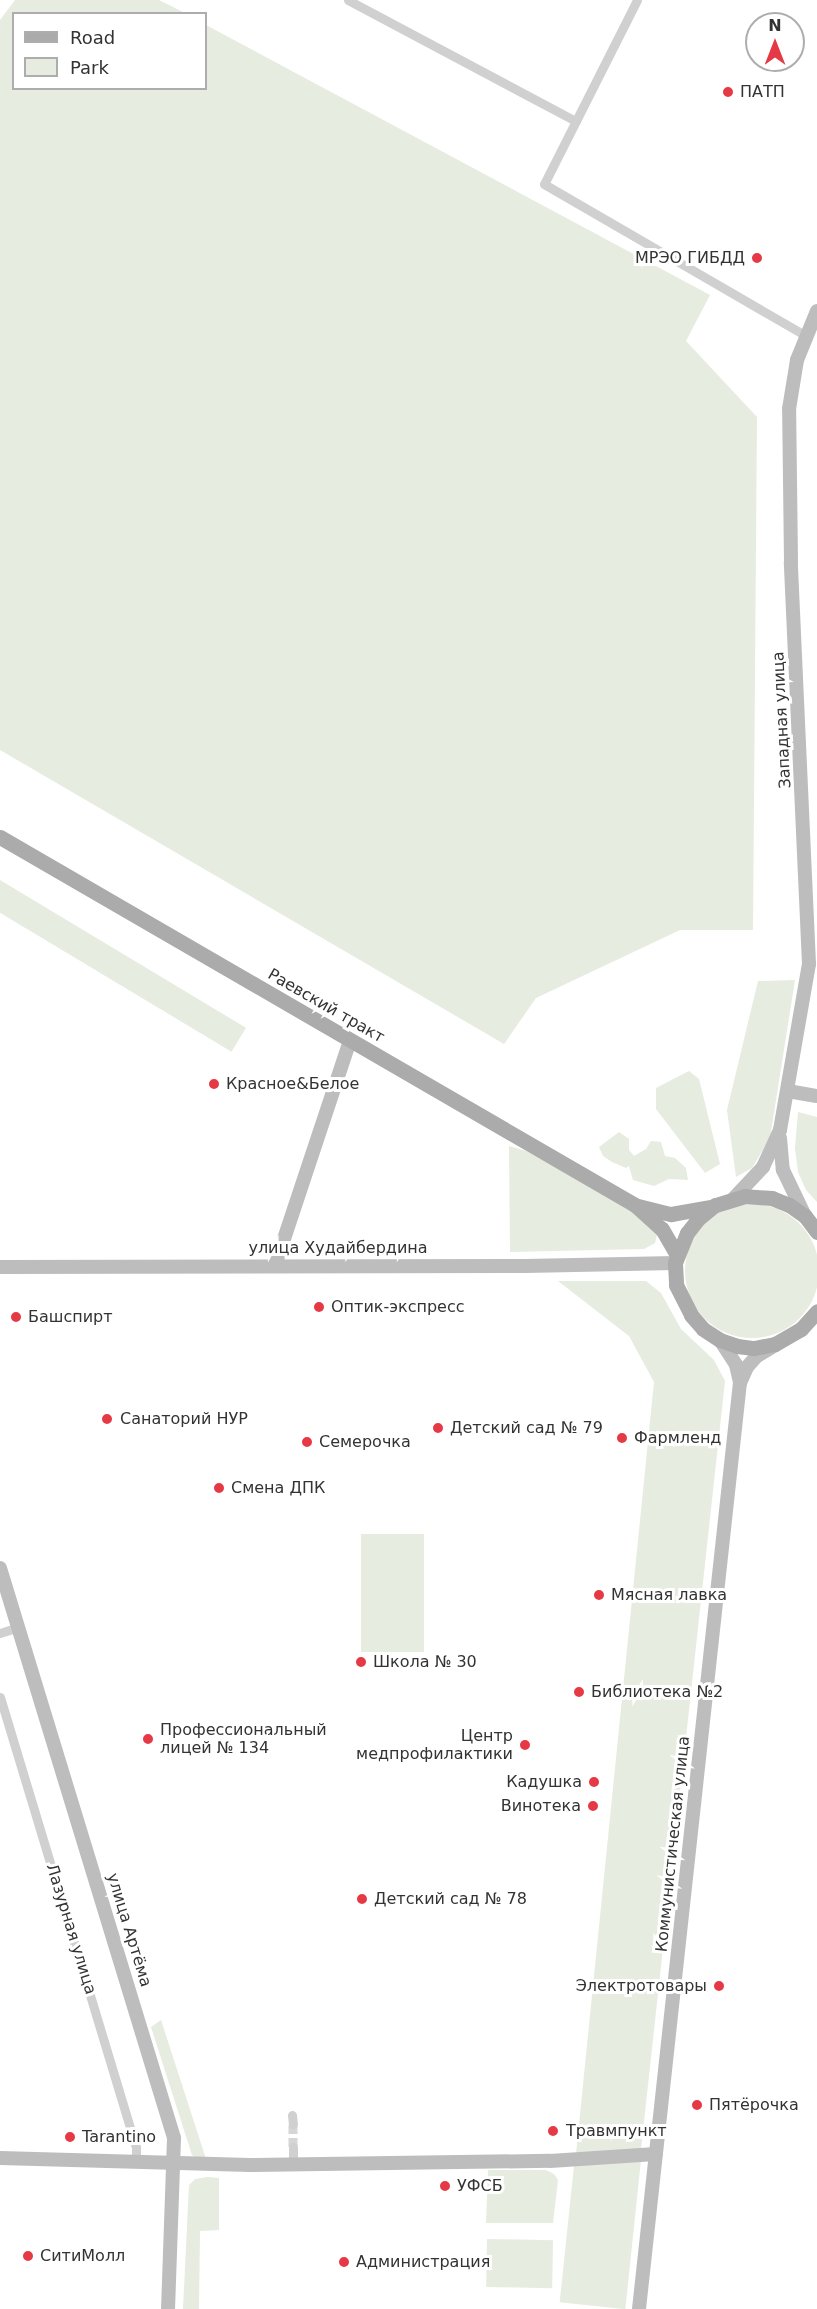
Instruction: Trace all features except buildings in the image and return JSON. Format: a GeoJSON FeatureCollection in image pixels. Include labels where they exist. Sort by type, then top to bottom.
{"type":"FeatureCollection","features":[{"type":"Feature","properties":{"kind":"main road","name":"Западная улица"},"geometry":{"type":"LineString","coordinates":[[733,1199],[763,1167],[780,1130],[808,964],[789,444],[790,391],[806,336],[817,311]]}},
{"type":"Feature","properties":{"kind":"main road","name":"Раевский тракт"},"geometry":{"type":"LineString","coordinates":[[0,837],[635,1205],[663,1229],[676,1259]]}},
{"type":"Feature","properties":{"kind":"main road"},"geometry":{"type":"LineString","coordinates":[[275,1266],[350,1041]]}},
{"type":"Feature","properties":{"kind":"main road"},"geometry":{"type":"LineString","coordinates":[[788,1091],[817,1096]]}},
{"type":"Feature","properties":{"kind":"main road","name":"Западная улица"},"geometry":{"type":"LineString","coordinates":[[780,1130],[783,1170],[805,1216]]}},
{"type":"Feature","properties":{"kind":"main road","name":"Раевский тракт"},"geometry":{"type":"LineString","coordinates":[[635,1205],[672,1214],[745,1196],[772,1198],[789,1205],[805,1216]]}},
{"type":"Feature","properties":{"kind":"main road"},"geometry":{"type":"LineString","coordinates":[[715,1205],[698,1219],[687,1233],[676,1259],[676,1285],[682,1302],[704,1329],[720,1340],[754,1348],[775,1344],[817,1323]]}},
{"type":"Feature","properties":{"kind":"main road"},"geometry":{"type":"LineString","coordinates":[[805,1216],[817,1232]]}},
{"type":"Feature","properties":{"kind":"main road","name":"улица Худайбердина"},"geometry":{"type":"LineString","coordinates":[[0,1267],[525,1266],[676,1259]]}},
{"type":"Feature","properties":{"kind":"main road"},"geometry":{"type":"LineString","coordinates":[[801,1329],[817,1311]]}},
{"type":"Feature","properties":{"kind":"main road","name":"Коммунистическая улица"},"geometry":{"type":"LineString","coordinates":[[639,2309],[740,1383],[736,1365],[720,1340]]}},
{"type":"Feature","properties":{"kind":"main road","name":"Коммунистическая улица"},"geometry":{"type":"LineString","coordinates":[[740,1383],[752,1362],[775,1344]]}},
{"type":"Feature","properties":{"kind":"main road","name":"улица Артёма"},"geometry":{"type":"LineString","coordinates":[[0,1568],[174,2138],[175,2163],[168,2309]]}},
{"type":"Feature","properties":{"kind":"main road"},"geometry":{"type":"LineString","coordinates":[[0,2158],[293,2165],[550,2161],[656,2154]]}},
{"type":"Feature","properties":{"kind":"street"},"geometry":{"type":"LineString","coordinates":[[348,0],[576,121]]}},
{"type":"Feature","properties":{"kind":"street"},"geometry":{"type":"LineString","coordinates":[[637,0],[544,184],[806,336]]}},
{"type":"Feature","properties":{"kind":"street"},"geometry":{"type":"LineString","coordinates":[[0,1633],[18,1627]]}},
{"type":"Feature","properties":{"kind":"street","name":"Лазурная улица"},"geometry":{"type":"LineString","coordinates":[[0,1697],[136,2147],[136,2161]]}},
{"type":"Feature","properties":{"kind":"street"},"geometry":{"type":"LineString","coordinates":[[293,2147],[293,2165]]}},
{"type":"Feature","properties":{"kind":"green space"},"geometry":{"type":"Polygon","coordinates":[[[15,0],[159,0],[183,12],[12,12],[12,90],[207,90],[207,26],[710,295],[686,341],[757,417],[753,930],[680,930],[536,998],[504,1044],[0,750],[0,20],[15,0]]]}},
{"type":"Feature","properties":{"kind":"green space"},"geometry":{"type":"Polygon","coordinates":[[[0,880],[246,1028],[232,1052],[0,913],[0,880]]]}},
{"type":"Feature","properties":{"kind":"green space"},"geometry":{"type":"Polygon","coordinates":[[[795,980],[770,1138],[752,1168],[736,1177],[727,1110],[758,981],[795,980]]]}},
{"type":"Feature","properties":{"kind":"green space"},"geometry":{"type":"Polygon","coordinates":[[[689,1071],[699,1079],[720,1164],[705,1173],[656,1109],[656,1088],[689,1071]]]}},
{"type":"Feature","properties":{"kind":"green space"},"geometry":{"type":"Polygon","coordinates":[[[798,1112],[817,1117],[817,1202],[806,1190],[798,1172],[795,1148],[798,1112]]]}},
{"type":"Feature","properties":{"kind":"green space"},"geometry":{"type":"Polygon","coordinates":[[[619,1132],[629,1139],[629,1150],[634,1156],[646,1149],[651,1141],[661,1142],[665,1156],[675,1158],[686,1168],[688,1180],[669,1179],[654,1186],[633,1180],[629,1166],[626,1168],[612,1162],[603,1156],[599,1147],[619,1132]]]}},
{"type":"Feature","properties":{"kind":"green space"},"geometry":{"type":"Polygon","coordinates":[[[509,1146],[526,1151],[634,1210],[646,1218],[657,1235],[655,1243],[644,1249],[510,1252],[509,1146]]]}},
{"type":"Feature","properties":{"kind":"green space"},"geometry":{"type":"Polygon","coordinates":[[[752,1204],[778,1209],[799,1224],[814,1245],[818,1258],[818,1284],[814,1297],[799,1318],[778,1333],[752,1338],[726,1333],[705,1318],[690,1297],[685,1271],[690,1245],[705,1224],[726,1209],[752,1204]]]}},
{"type":"Feature","properties":{"kind":"green space"},"geometry":{"type":"Polygon","coordinates":[[[558,1281],[646,1281],[661,1293],[681,1329],[714,1360],[725,1381],[641,2149],[576,2154],[654,1382],[629,1336],[558,1281]]]}},
{"type":"Feature","properties":{"kind":"green space"},"geometry":{"type":"Polygon","coordinates":[[[361,1534],[424,1534],[424,1652],[361,1652],[361,1534]]]}},
{"type":"Feature","properties":{"kind":"green space"},"geometry":{"type":"Polygon","coordinates":[[[161,2020],[207,2162],[199,2161],[192,2155],[151,2027],[161,2020]]]}},
{"type":"Feature","properties":{"kind":"green space"},"geometry":{"type":"Polygon","coordinates":[[[575,2153],[641,2160],[625,2309],[560,2302],[575,2153]]]}},
{"type":"Feature","properties":{"kind":"green space"},"geometry":{"type":"Polygon","coordinates":[[[488,2170],[546,2170],[554,2174],[558,2180],[553,2223],[486,2223],[488,2170]]]}},
{"type":"Feature","properties":{"kind":"green space"},"geometry":{"type":"Polygon","coordinates":[[[219,2178],[219,2230],[200,2231],[199,2309],[183,2309],[189,2185],[195,2179],[219,2178]]]}},
{"type":"Feature","properties":{"kind":"green space"},"geometry":{"type":"Polygon","coordinates":[[[487,2239],[553,2240],[552,2288],[486,2287],[487,2239]]]}},
{"type":"Feature","properties":{"kind":"tunnel"},"geometry":{"type":"LineString","coordinates":[[293,2124],[293,2147]]}},
{"type":"Feature","properties":{"kind":"place","name":"ПАТП"},"geometry":{"type":"Point","coordinates":[728,92]}},
{"type":"Feature","properties":{"kind":"place","name":"МРЭО ГИБДД"},"geometry":{"type":"Point","coordinates":[757,258]}},
{"type":"Feature","properties":{"kind":"place","name":"Красное&Белое"},"geometry":{"type":"Point","coordinates":[214,1084]}},
{"type":"Feature","properties":{"kind":"place","name":"Оптик-экспресс"},"geometry":{"type":"Point","coordinates":[319,1307]}},
{"type":"Feature","properties":{"kind":"place","name":"Башспирт"},"geometry":{"type":"Point","coordinates":[16,1317]}},
{"type":"Feature","properties":{"kind":"place","name":"Санаторий НУР"},"geometry":{"type":"Point","coordinates":[107,1419]}},
{"type":"Feature","properties":{"kind":"place","name":"Детский сад № 79"},"geometry":{"type":"Point","coordinates":[438,1428]}},
{"type":"Feature","properties":{"kind":"place","name":"Фармленд"},"geometry":{"type":"Point","coordinates":[622,1438]}},
{"type":"Feature","properties":{"kind":"place","name":"Семерочка"},"geometry":{"type":"Point","coordinates":[307,1442]}},
{"type":"Feature","properties":{"kind":"place","name":"Смена ДПК"},"geometry":{"type":"Point","coordinates":[219,1488]}},
{"type":"Feature","properties":{"kind":"place","name":"Мясная лавка"},"geometry":{"type":"Point","coordinates":[599,1595]}},
{"type":"Feature","properties":{"kind":"place","name":"Школа № 30"},"geometry":{"type":"Point","coordinates":[361,1662]}},
{"type":"Feature","properties":{"kind":"place","name":"Библиотека №2"},"geometry":{"type":"Point","coordinates":[579,1692]}},
{"type":"Feature","properties":{"kind":"place","name":"Профессиональный лицей № 134"},"geometry":{"type":"Point","coordinates":[148,1739]}},
{"type":"Feature","properties":{"kind":"place","name":"Центр медпрофилактики"},"geometry":{"type":"Point","coordinates":[525,1745]}},
{"type":"Feature","properties":{"kind":"place","name":"Кадушка"},"geometry":{"type":"Point","coordinates":[594,1782]}},
{"type":"Feature","properties":{"kind":"place","name":"Винотека"},"geometry":{"type":"Point","coordinates":[593,1806]}},
{"type":"Feature","properties":{"kind":"place","name":"Детский сад № 78"},"geometry":{"type":"Point","coordinates":[362,1899]}},
{"type":"Feature","properties":{"kind":"place","name":"Электротовары"},"geometry":{"type":"Point","coordinates":[719,1986]}},
{"type":"Feature","properties":{"kind":"place","name":"Пятёрочка"},"geometry":{"type":"Point","coordinates":[697,2105]}},
{"type":"Feature","properties":{"kind":"place","name":"Травмпункт"},"geometry":{"type":"Point","coordinates":[553,2131]}},
{"type":"Feature","properties":{"kind":"place","name":"Tarantino"},"geometry":{"type":"Point","coordinates":[70,2137]}},
{"type":"Feature","properties":{"kind":"place","name":"УФСБ"},"geometry":{"type":"Point","coordinates":[445,2186]}},
{"type":"Feature","properties":{"kind":"place","name":"СитиМолл"},"geometry":{"type":"Point","coordinates":[28,2256]}},
{"type":"Feature","properties":{"kind":"place","name":"Администрация"},"geometry":{"type":"Point","coordinates":[344,2262]}}]}
